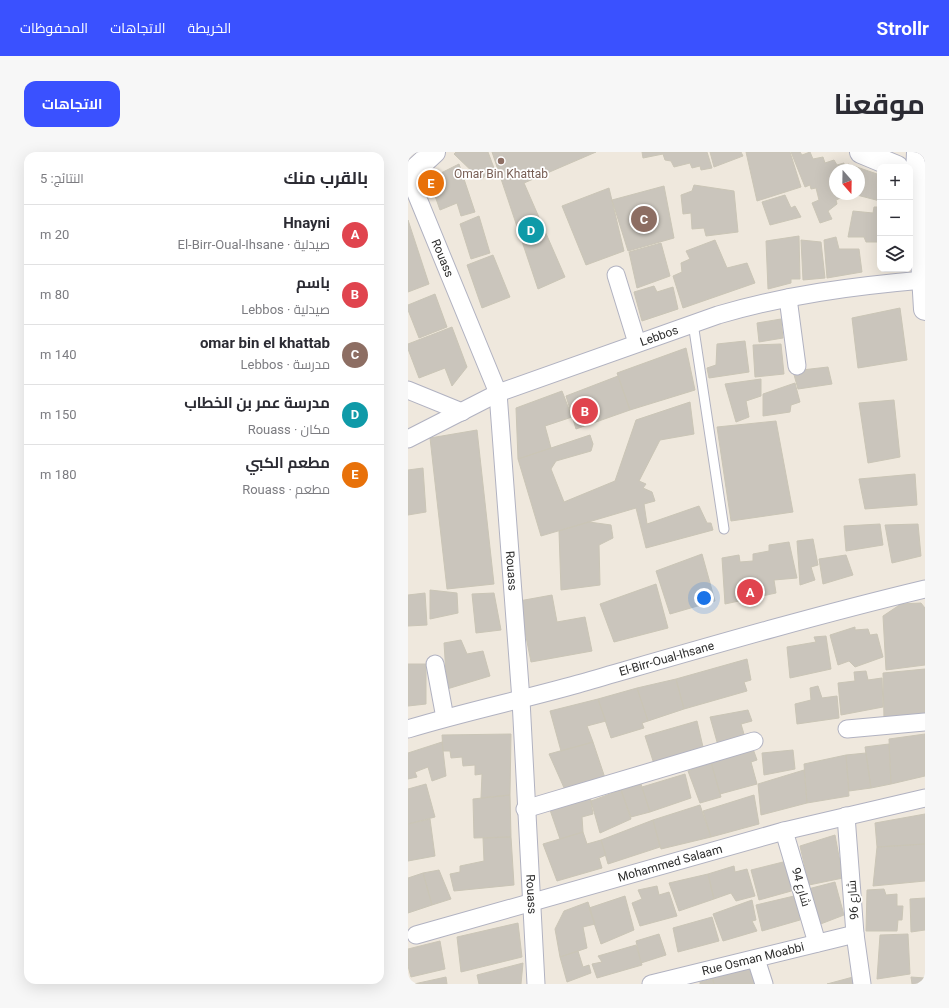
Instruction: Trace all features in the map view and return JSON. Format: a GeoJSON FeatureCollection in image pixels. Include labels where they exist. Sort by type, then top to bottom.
{"type":"FeatureCollection","features":[{"type":"Feature","properties":{"kind":"street"},"geometry":{"type":"LineString","coordinates":[[408,175],[434,152]]}},
{"type":"Feature","properties":{"kind":"street"},"geometry":{"type":"LineString","coordinates":[[861,152],[890,164]]}},
{"type":"Feature","properties":{"kind":"street"},"geometry":{"type":"LineString","coordinates":[[900,152],[917,174]]}},
{"type":"Feature","properties":{"kind":"street"},"geometry":{"type":"LineString","coordinates":[[918,152],[917,174],[924,268],[925,309]]}},
{"type":"Feature","properties":{"kind":"street","name":"Rouass"},"geometry":{"type":"LineString","coordinates":[[408,175],[498,393],[521,700],[525,809],[536,984]]}},
{"type":"Feature","properties":{"kind":"street","name":"Lebbos"},"geometry":{"type":"LineString","coordinates":[[408,440],[498,393],[693,323],[754,304],[854,287],[924,268]]}},
{"type":"Feature","properties":{"kind":"street"},"geometry":{"type":"LineString","coordinates":[[616,274],[636,343]]}},
{"type":"Feature","properties":{"kind":"street"},"geometry":{"type":"LineString","coordinates":[[788,298],[797,366]]}},
{"type":"Feature","properties":{"kind":"street"},"geometry":{"type":"LineString","coordinates":[[408,390],[462,412]]}},
{"type":"Feature","properties":{"kind":"street","name":"El-Birr-Oual-Ihsane"},"geometry":{"type":"LineString","coordinates":[[408,730],[446,718],[521,700],[773,628],[925,588]]}},
{"type":"Feature","properties":{"kind":"street"},"geometry":{"type":"LineString","coordinates":[[435,664],[446,718]]}},
{"type":"Feature","properties":{"kind":"street"},"geometry":{"type":"LineString","coordinates":[[847,729],[925,722]]}},
{"type":"Feature","properties":{"kind":"street"},"geometry":{"type":"LineString","coordinates":[[525,809],[754,741]]}},
{"type":"Feature","properties":{"kind":"street","name":"Mohammed Salaam"},"geometry":{"type":"LineString","coordinates":[[416,935],[531,904],[784,831],[925,798]]}},
{"type":"Feature","properties":{"kind":"street","name":"شارع 96"},"geometry":{"type":"LineString","coordinates":[[846,816],[855,934],[862,984]]}},
{"type":"Feature","properties":{"kind":"street","name":"شارع 94"},"geometry":{"type":"LineString","coordinates":[[784,831],[817,943]]}},
{"type":"Feature","properties":{"kind":"street","name":"Rue Osman Moabbi"},"geometry":{"type":"LineString","coordinates":[[651,984],[855,934]]}},
{"type":"Feature","properties":{"kind":"street"},"geometry":{"type":"LineString","coordinates":[[756,959],[764,984]]}},
{"type":"Feature","properties":{"kind":"lane"},"geometry":{"type":"LineString","coordinates":[[693,323],[724,529]]}},
{"type":"Feature","properties":{"kind":"building"},"geometry":{"type":"Polygon","coordinates":[[[456,152],[488,152],[494,168],[481,180],[454,154],[456,152]]]}},
{"type":"Feature","properties":{"kind":"building"},"geometry":{"type":"Polygon","coordinates":[[[492,152],[596,152],[524,183],[565,277],[538,289],[492,152]]]}},
{"type":"Feature","properties":{"kind":"building"},"geometry":{"type":"Polygon","coordinates":[[[642,152],[707,152],[712,168],[701,170],[700,166],[692,168],[690,163],[674,167],[671,161],[665,160],[663,154],[643,158],[642,152]]]}},
{"type":"Feature","properties":{"kind":"building"},"geometry":{"type":"Polygon","coordinates":[[[710,152],[741,152],[743,156],[714,167],[710,152]]]}},
{"type":"Feature","properties":{"kind":"building"},"geometry":{"type":"Polygon","coordinates":[[[746,152],[790,152],[801,187],[757,201],[746,152]]]}},
{"type":"Feature","properties":{"kind":"building"},"geometry":{"type":"Polygon","coordinates":[[[791,152],[800,152],[802,155],[810,152],[813,159],[823,157],[825,163],[834,160],[836,164],[829,164],[829,200],[836,200],[837,204],[828,211],[832,219],[820,223],[812,203],[819,200],[816,188],[811,189],[810,185],[805,187],[791,152]]]}},
{"type":"Feature","properties":{"kind":"building"},"geometry":{"type":"Polygon","coordinates":[[[459,164],[475,212],[461,216],[457,203],[440,210],[429,179],[459,164]]]}},
{"type":"Feature","properties":{"kind":"building"},"geometry":{"type":"Polygon","coordinates":[[[865,170],[877,174],[877,200],[865,197],[865,170]]]}},
{"type":"Feature","properties":{"kind":"building"},"geometry":{"type":"Polygon","coordinates":[[[694,185],[734,191],[738,232],[706,236],[704,228],[692,229],[691,213],[683,214],[681,195],[692,191],[694,185]]]}},
{"type":"Feature","properties":{"kind":"building"},"geometry":{"type":"Polygon","coordinates":[[[664,186],[674,238],[628,251],[612,200],[664,186]]]}},
{"type":"Feature","properties":{"kind":"building"},"geometry":{"type":"Polygon","coordinates":[[[609,188],[624,251],[586,265],[562,206],[609,188]]]}},
{"type":"Feature","properties":{"kind":"building"},"geometry":{"type":"Polygon","coordinates":[[[785,195],[791,208],[795,206],[801,217],[770,225],[762,202],[785,195]]]}},
{"type":"Feature","properties":{"kind":"building"},"geometry":{"type":"Polygon","coordinates":[[[874,207],[877,207],[877,242],[866,242],[864,237],[848,237],[853,211],[873,213],[874,207]]]}},
{"type":"Feature","properties":{"kind":"building"},"geometry":{"type":"Polygon","coordinates":[[[479,216],[490,253],[471,259],[460,224],[479,216]]]}},
{"type":"Feature","properties":{"kind":"building"},"geometry":{"type":"Polygon","coordinates":[[[408,220],[429,284],[408,292],[408,220]]]}},
{"type":"Feature","properties":{"kind":"building"},"geometry":{"type":"Polygon","coordinates":[[[799,236],[800,279],[791,279],[791,283],[768,289],[766,241],[799,236]]]}},
{"type":"Feature","properties":{"kind":"building"},"geometry":{"type":"Polygon","coordinates":[[[836,237],[839,249],[859,249],[862,272],[827,278],[824,240],[836,237]]]}},
{"type":"Feature","properties":{"kind":"building"},"geometry":{"type":"Polygon","coordinates":[[[715,240],[727,268],[747,263],[755,283],[683,308],[673,276],[682,272],[681,263],[690,259],[686,251],[715,240]]]}},
{"type":"Feature","properties":{"kind":"building"},"geometry":{"type":"Polygon","coordinates":[[[801,240],[821,242],[825,278],[803,280],[801,240]]]}},
{"type":"Feature","properties":{"kind":"building"},"geometry":{"type":"Polygon","coordinates":[[[661,243],[670,276],[637,288],[629,252],[661,243]]]}},
{"type":"Feature","properties":{"kind":"building"},"geometry":{"type":"Polygon","coordinates":[[[493,255],[510,297],[482,308],[467,265],[493,255]]]}},
{"type":"Feature","properties":{"kind":"building"},"geometry":{"type":"Polygon","coordinates":[[[654,286],[657,292],[673,287],[678,309],[642,321],[634,292],[654,286]]]}},
{"type":"Feature","properties":{"kind":"building"},"geometry":{"type":"Polygon","coordinates":[[[435,294],[447,327],[419,338],[408,310],[408,305],[435,294]]]}},
{"type":"Feature","properties":{"kind":"building"},"geometry":{"type":"Polygon","coordinates":[[[900,308],[907,360],[858,368],[852,318],[900,308]]]}},
{"type":"Feature","properties":{"kind":"building"},"geometry":{"type":"Polygon","coordinates":[[[781,319],[783,338],[759,342],[757,323],[781,319]]]}},
{"type":"Feature","properties":{"kind":"building"},"geometry":{"type":"Polygon","coordinates":[[[452,327],[467,367],[452,386],[445,368],[419,378],[408,349],[408,344],[452,327]]]}},
{"type":"Feature","properties":{"kind":"building"},"geometry":{"type":"Polygon","coordinates":[[[745,341],[749,372],[709,378],[707,368],[716,365],[717,344],[745,341]]]}},
{"type":"Feature","properties":{"kind":"building"},"geometry":{"type":"Polygon","coordinates":[[[781,344],[784,374],[755,377],[753,345],[781,344]]]}},
{"type":"Feature","properties":{"kind":"building"},"geometry":{"type":"Polygon","coordinates":[[[686,348],[695,390],[630,410],[617,373],[686,348]]]}},
{"type":"Feature","properties":{"kind":"building"},"geometry":{"type":"Polygon","coordinates":[[[828,367],[832,384],[798,389],[793,371],[828,367]]]}},
{"type":"Feature","properties":{"kind":"building"},"geometry":{"type":"Polygon","coordinates":[[[618,376],[630,410],[576,429],[566,396],[618,376]]]}},
{"type":"Feature","properties":{"kind":"building"},"geometry":{"type":"Polygon","coordinates":[[[761,379],[761,396],[746,401],[749,417],[736,422],[725,384],[761,379]]]}},
{"type":"Feature","properties":{"kind":"building"},"geometry":{"type":"Polygon","coordinates":[[[795,383],[800,402],[791,405],[790,412],[763,416],[763,394],[795,383]]]}},
{"type":"Feature","properties":{"kind":"building"},"geometry":{"type":"Polygon","coordinates":[[[562,391],[572,417],[545,426],[551,448],[518,459],[516,408],[562,391]]]}},
{"type":"Feature","properties":{"kind":"building"},"geometry":{"type":"Polygon","coordinates":[[[894,400],[900,457],[868,463],[859,403],[894,400]]]}},
{"type":"Feature","properties":{"kind":"building"},"geometry":{"type":"Polygon","coordinates":[[[690,402],[694,434],[660,440],[639,481],[646,484],[643,488],[652,492],[655,501],[644,504],[647,524],[699,506],[707,523],[711,523],[713,530],[646,548],[636,508],[541,536],[518,459],[590,435],[593,444],[591,451],[556,461],[551,469],[564,502],[615,481],[636,420],[690,402]]]}},
{"type":"Feature","properties":{"kind":"building"},"geometry":{"type":"Polygon","coordinates":[[[776,421],[793,512],[731,521],[717,427],[776,421]]]}},
{"type":"Feature","properties":{"kind":"building"},"geometry":{"type":"Polygon","coordinates":[[[477,430],[494,584],[447,589],[430,438],[477,430]]]}},
{"type":"Feature","properties":{"kind":"building"},"geometry":{"type":"Polygon","coordinates":[[[423,468],[426,512],[408,515],[408,470],[423,468]]]}},
{"type":"Feature","properties":{"kind":"building"},"geometry":{"type":"Polygon","coordinates":[[[915,474],[917,505],[865,509],[859,479],[915,474]]]}},
{"type":"Feature","properties":{"kind":"building"},"geometry":{"type":"Polygon","coordinates":[[[589,522],[611,525],[613,538],[599,545],[600,585],[561,590],[559,531],[589,522]]]}},
{"type":"Feature","properties":{"kind":"building"},"geometry":{"type":"Polygon","coordinates":[[[880,524],[883,545],[846,551],[844,526],[880,524]]]}},
{"type":"Feature","properties":{"kind":"building"},"geometry":{"type":"Polygon","coordinates":[[[918,524],[921,556],[892,563],[885,525],[918,524]]]}},
{"type":"Feature","properties":{"kind":"building"},"geometry":{"type":"Polygon","coordinates":[[[813,539],[818,565],[811,567],[815,580],[800,585],[797,541],[813,539]]]}},
{"type":"Feature","properties":{"kind":"building"},"geometry":{"type":"Polygon","coordinates":[[[789,542],[797,578],[774,580],[776,593],[725,604],[722,558],[739,555],[740,562],[753,561],[753,554],[769,551],[769,545],[789,542]]]}},
{"type":"Feature","properties":{"kind":"building"},"geometry":{"type":"Polygon","coordinates":[[[702,554],[715,601],[670,614],[656,571],[702,554]]]}},
{"type":"Feature","properties":{"kind":"building"},"geometry":{"type":"Polygon","coordinates":[[[846,555],[853,575],[823,584],[819,559],[846,555]]]}},
{"type":"Feature","properties":{"kind":"building"},"geometry":{"type":"Polygon","coordinates":[[[656,584],[668,628],[614,642],[600,604],[656,584]]]}},
{"type":"Feature","properties":{"kind":"building"},"geometry":{"type":"Polygon","coordinates":[[[430,590],[457,593],[458,613],[430,619],[430,590]]]}},
{"type":"Feature","properties":{"kind":"building"},"geometry":{"type":"Polygon","coordinates":[[[425,593],[427,625],[408,626],[408,595],[425,593]]]}},
{"type":"Feature","properties":{"kind":"building"},"geometry":{"type":"Polygon","coordinates":[[[494,593],[501,630],[476,633],[472,594],[494,593]]]}},
{"type":"Feature","properties":{"kind":"building"},"geometry":{"type":"Polygon","coordinates":[[[552,595],[557,622],[585,617],[592,651],[531,662],[519,601],[552,595]]]}},
{"type":"Feature","properties":{"kind":"building"},"geometry":{"type":"Polygon","coordinates":[[[921,603],[925,608],[925,665],[886,670],[883,616],[901,604],[921,603]]]}},
{"type":"Feature","properties":{"kind":"building"},"geometry":{"type":"Polygon","coordinates":[[[855,627],[855,630],[868,629],[870,635],[877,634],[883,657],[855,667],[849,661],[838,665],[830,635],[855,627]]]}},
{"type":"Feature","properties":{"kind":"building"},"geometry":{"type":"Polygon","coordinates":[[[826,636],[831,669],[790,678],[787,647],[816,642],[814,637],[826,636]]]}},
{"type":"Feature","properties":{"kind":"building"},"geometry":{"type":"Polygon","coordinates":[[[461,640],[467,654],[483,651],[490,676],[447,689],[444,643],[461,640]]]}},
{"type":"Feature","properties":{"kind":"building"},"geometry":{"type":"Polygon","coordinates":[[[747,659],[751,680],[744,682],[747,691],[684,709],[676,679],[747,659]]]}},
{"type":"Feature","properties":{"kind":"building"},"geometry":{"type":"Polygon","coordinates":[[[408,664],[426,664],[426,704],[408,706],[408,664]]]}},
{"type":"Feature","properties":{"kind":"building"},"geometry":{"type":"Polygon","coordinates":[[[925,669],[925,715],[884,719],[883,673],[925,669]]]}},
{"type":"Feature","properties":{"kind":"building"},"geometry":{"type":"Polygon","coordinates":[[[866,671],[868,680],[882,678],[883,707],[841,715],[838,683],[855,681],[854,672],[866,671]]]}},
{"type":"Feature","properties":{"kind":"building"},"geometry":{"type":"Polygon","coordinates":[[[676,679],[684,709],[648,721],[637,688],[676,679]]]}},
{"type":"Feature","properties":{"kind":"building"},"geometry":{"type":"Polygon","coordinates":[[[818,686],[822,698],[837,696],[839,718],[797,724],[795,704],[811,700],[810,688],[818,686]]]}},
{"type":"Feature","properties":{"kind":"building"},"geometry":{"type":"Polygon","coordinates":[[[637,688],[648,721],[642,723],[644,728],[611,738],[598,699],[637,688]]]}},
{"type":"Feature","properties":{"kind":"building"},"geometry":{"type":"Polygon","coordinates":[[[598,699],[606,721],[587,726],[593,742],[561,751],[550,711],[598,699]]]}},
{"type":"Feature","properties":{"kind":"building"},"geometry":{"type":"Polygon","coordinates":[[[748,710],[752,721],[741,724],[746,741],[719,749],[710,717],[748,710]]]}},
{"type":"Feature","properties":{"kind":"building"},"geometry":{"type":"Polygon","coordinates":[[[697,721],[703,747],[654,764],[645,736],[697,721]]]}},
{"type":"Feature","properties":{"kind":"building"},"geometry":{"type":"Polygon","coordinates":[[[511,734],[510,795],[481,798],[482,774],[475,775],[475,765],[463,766],[462,757],[451,758],[450,751],[443,751],[442,735],[511,734]]]}},
{"type":"Feature","properties":{"kind":"building"},"geometry":{"type":"Polygon","coordinates":[[[925,734],[925,776],[891,784],[889,739],[925,734]]]}},
{"type":"Feature","properties":{"kind":"building"},"geometry":{"type":"Polygon","coordinates":[[[442,742],[446,776],[432,781],[428,767],[415,772],[417,777],[408,779],[408,753],[442,742]]]}},
{"type":"Feature","properties":{"kind":"building"},"geometry":{"type":"Polygon","coordinates":[[[593,742],[605,778],[565,790],[549,754],[593,742]]]}},
{"type":"Feature","properties":{"kind":"building"},"geometry":{"type":"Polygon","coordinates":[[[889,744],[891,784],[871,788],[865,747],[889,744]]]}},
{"type":"Feature","properties":{"kind":"building"},"geometry":{"type":"Polygon","coordinates":[[[752,746],[757,760],[751,762],[757,784],[720,794],[711,762],[752,746]]]}},
{"type":"Feature","properties":{"kind":"building"},"geometry":{"type":"Polygon","coordinates":[[[793,750],[795,769],[764,775],[762,753],[793,750]]]}},
{"type":"Feature","properties":{"kind":"building"},"geometry":{"type":"Polygon","coordinates":[[[866,753],[871,788],[849,791],[846,755],[866,753]]]}},
{"type":"Feature","properties":{"kind":"building"},"geometry":{"type":"Polygon","coordinates":[[[846,755],[849,796],[807,803],[804,764],[846,755]]]}},
{"type":"Feature","properties":{"kind":"building"},"geometry":{"type":"Polygon","coordinates":[[[711,762],[721,797],[700,803],[688,771],[711,762]]]}},
{"type":"Feature","properties":{"kind":"building"},"geometry":{"type":"Polygon","coordinates":[[[804,770],[807,803],[761,815],[758,784],[804,770]]]}},
{"type":"Feature","properties":{"kind":"building"},"geometry":{"type":"Polygon","coordinates":[[[685,774],[691,798],[650,812],[642,787],[685,774]]]}},
{"type":"Feature","properties":{"kind":"building"},"geometry":{"type":"Polygon","coordinates":[[[426,784],[435,817],[408,824],[408,789],[426,784]]]}},
{"type":"Feature","properties":{"kind":"building"},"geometry":{"type":"Polygon","coordinates":[[[641,784],[650,812],[631,817],[621,790],[641,784]]]}},
{"type":"Feature","properties":{"kind":"building"},"geometry":{"type":"Polygon","coordinates":[[[621,790],[631,819],[600,833],[591,801],[621,790]]]}},
{"type":"Feature","properties":{"kind":"building"},"geometry":{"type":"Polygon","coordinates":[[[510,795],[511,837],[474,838],[473,799],[510,795]]]}},
{"type":"Feature","properties":{"kind":"building"},"geometry":{"type":"Polygon","coordinates":[[[590,795],[593,814],[582,817],[583,832],[560,839],[549,807],[590,795]]]}},
{"type":"Feature","properties":{"kind":"building"},"geometry":{"type":"Polygon","coordinates":[[[754,795],[759,824],[711,837],[703,811],[754,795]]]}},
{"type":"Feature","properties":{"kind":"building"},"geometry":{"type":"Polygon","coordinates":[[[700,805],[711,837],[661,849],[653,820],[700,805]]]}},
{"type":"Feature","properties":{"kind":"building"},"geometry":{"type":"Polygon","coordinates":[[[925,814],[925,844],[877,847],[875,823],[925,814]]]}},
{"type":"Feature","properties":{"kind":"building"},"geometry":{"type":"Polygon","coordinates":[[[430,819],[435,856],[408,861],[408,824],[430,819]]]}},
{"type":"Feature","properties":{"kind":"building"},"geometry":{"type":"Polygon","coordinates":[[[653,820],[660,847],[608,864],[601,840],[653,820]]]}},
{"type":"Feature","properties":{"kind":"building"},"geometry":{"type":"Polygon","coordinates":[[[583,832],[587,844],[601,840],[606,855],[599,858],[602,868],[557,881],[543,844],[583,832]]]}},
{"type":"Feature","properties":{"kind":"building"},"geometry":{"type":"Polygon","coordinates":[[[835,835],[843,878],[809,885],[800,846],[835,835]]]}},
{"type":"Feature","properties":{"kind":"building"},"geometry":{"type":"Polygon","coordinates":[[[511,837],[514,885],[454,891],[450,874],[460,872],[460,866],[484,861],[483,838],[511,837]]]}},
{"type":"Feature","properties":{"kind":"building"},"geometry":{"type":"Polygon","coordinates":[[[925,844],[925,881],[873,886],[877,847],[925,844]]]}},
{"type":"Feature","properties":{"kind":"building"},"geometry":{"type":"Polygon","coordinates":[[[787,861],[795,890],[759,900],[751,870],[787,861]]]}},
{"type":"Feature","properties":{"kind":"building"},"geometry":{"type":"Polygon","coordinates":[[[734,866],[735,872],[747,869],[755,896],[736,901],[731,893],[714,899],[708,874],[734,866]]]}},
{"type":"Feature","properties":{"kind":"building"},"geometry":{"type":"Polygon","coordinates":[[[439,870],[451,899],[432,905],[423,873],[439,870]]]}},
{"type":"Feature","properties":{"kind":"building"},"geometry":{"type":"Polygon","coordinates":[[[423,873],[432,905],[408,913],[408,878],[423,873]]]}},
{"type":"Feature","properties":{"kind":"building"},"geometry":{"type":"Polygon","coordinates":[[[708,874],[714,899],[679,911],[669,883],[708,874]]]}},
{"type":"Feature","properties":{"kind":"building"},"geometry":{"type":"Polygon","coordinates":[[[835,882],[844,915],[818,925],[808,889],[835,882]]]}},
{"type":"Feature","properties":{"kind":"building"},"geometry":{"type":"Polygon","coordinates":[[[657,886],[659,895],[669,892],[677,916],[640,926],[632,903],[642,899],[638,890],[657,886]]]}},
{"type":"Feature","properties":{"kind":"building"},"geometry":{"type":"Polygon","coordinates":[[[884,889],[886,895],[897,894],[897,906],[903,906],[902,920],[898,920],[897,931],[866,931],[867,890],[884,889]]]}},
{"type":"Feature","properties":{"kind":"building"},"geometry":{"type":"Polygon","coordinates":[[[625,896],[634,930],[601,944],[589,908],[625,896]]]}},
{"type":"Feature","properties":{"kind":"building"},"geometry":{"type":"Polygon","coordinates":[[[794,896],[800,920],[762,931],[756,905],[794,896]]]}},
{"type":"Feature","properties":{"kind":"building"},"geometry":{"type":"Polygon","coordinates":[[[925,898],[925,930],[911,932],[910,899],[925,898]]]}},
{"type":"Feature","properties":{"kind":"building"},"geometry":{"type":"Polygon","coordinates":[[[752,900],[756,920],[752,921],[757,931],[723,941],[713,914],[752,900]]]}},
{"type":"Feature","properties":{"kind":"building"},"geometry":{"type":"Polygon","coordinates":[[[588,902],[595,924],[583,927],[587,948],[560,957],[555,929],[564,911],[588,902]]]}},
{"type":"Feature","properties":{"kind":"building"},"geometry":{"type":"Polygon","coordinates":[[[712,917],[719,941],[678,952],[673,928],[712,917]]]}},
{"type":"Feature","properties":{"kind":"building"},"geometry":{"type":"Polygon","coordinates":[[[518,923],[522,957],[461,972],[457,937],[518,923]]]}},
{"type":"Feature","properties":{"kind":"building"},"geometry":{"type":"Polygon","coordinates":[[[659,934],[666,955],[641,963],[636,941],[659,934]]]}},
{"type":"Feature","properties":{"kind":"building"},"geometry":{"type":"Polygon","coordinates":[[[908,934],[910,974],[877,979],[880,935],[908,934]]]}},
{"type":"Feature","properties":{"kind":"building"},"geometry":{"type":"Polygon","coordinates":[[[440,941],[445,969],[411,977],[408,966],[408,949],[440,941]]]}},
{"type":"Feature","properties":{"kind":"building"},"geometry":{"type":"Polygon","coordinates":[[[636,945],[642,965],[597,978],[592,964],[602,962],[598,956],[636,945]]]}},
{"type":"Feature","properties":{"kind":"building"},"geometry":{"type":"Polygon","coordinates":[[[578,951],[583,967],[589,965],[591,973],[567,982],[560,957],[578,951]]]}},
{"type":"Feature","properties":{"kind":"building"},"geometry":{"type":"Polygon","coordinates":[[[523,963],[521,984],[479,984],[477,975],[523,963]]]}},
{"type":"Feature","properties":{"kind":"building"},"geometry":{"type":"Polygon","coordinates":[[[749,964],[756,984],[714,984],[711,975],[749,964]]]}},
{"type":"Feature","properties":{"kind":"building"},"geometry":{"type":"Polygon","coordinates":[[[446,977],[447,984],[414,984],[446,977]]]}},
{"type":"Feature","properties":{"kind":"building"},"geometry":{"type":"Polygon","coordinates":[[[853,977],[854,984],[827,984],[853,977]]]}},
{"type":"Feature","properties":{"kind":"building"},"geometry":{"type":"Polygon","coordinates":[[[911,977],[925,978],[925,984],[912,984],[911,977]]]}},
{"type":"Feature","properties":{"kind":"building"},"geometry":{"type":"Polygon","coordinates":[[[713,979],[714,984],[700,984],[700,982],[713,979]]]}},
{"type":"Feature","properties":{"kind":"place","name":"Omar Bin Khattab"},"geometry":{"type":"Point","coordinates":[501,161]}},
{"type":"Feature","properties":{"kind":"place","name":"مطعم الكبي"},"geometry":{"type":"Point","coordinates":[431,183]}},
{"type":"Feature","properties":{"kind":"place","name":"omar bin el khattab"},"geometry":{"type":"Point","coordinates":[644,219]}},
{"type":"Feature","properties":{"kind":"place","name":"مدرسة عمر بن الخطاب"},"geometry":{"type":"Point","coordinates":[531,230]}},
{"type":"Feature","properties":{"kind":"place","name":"باسم"},"geometry":{"type":"Point","coordinates":[585,411]}},
{"type":"Feature","properties":{"kind":"place","name":"Hnayni"},"geometry":{"type":"Point","coordinates":[750,592]}}]}
